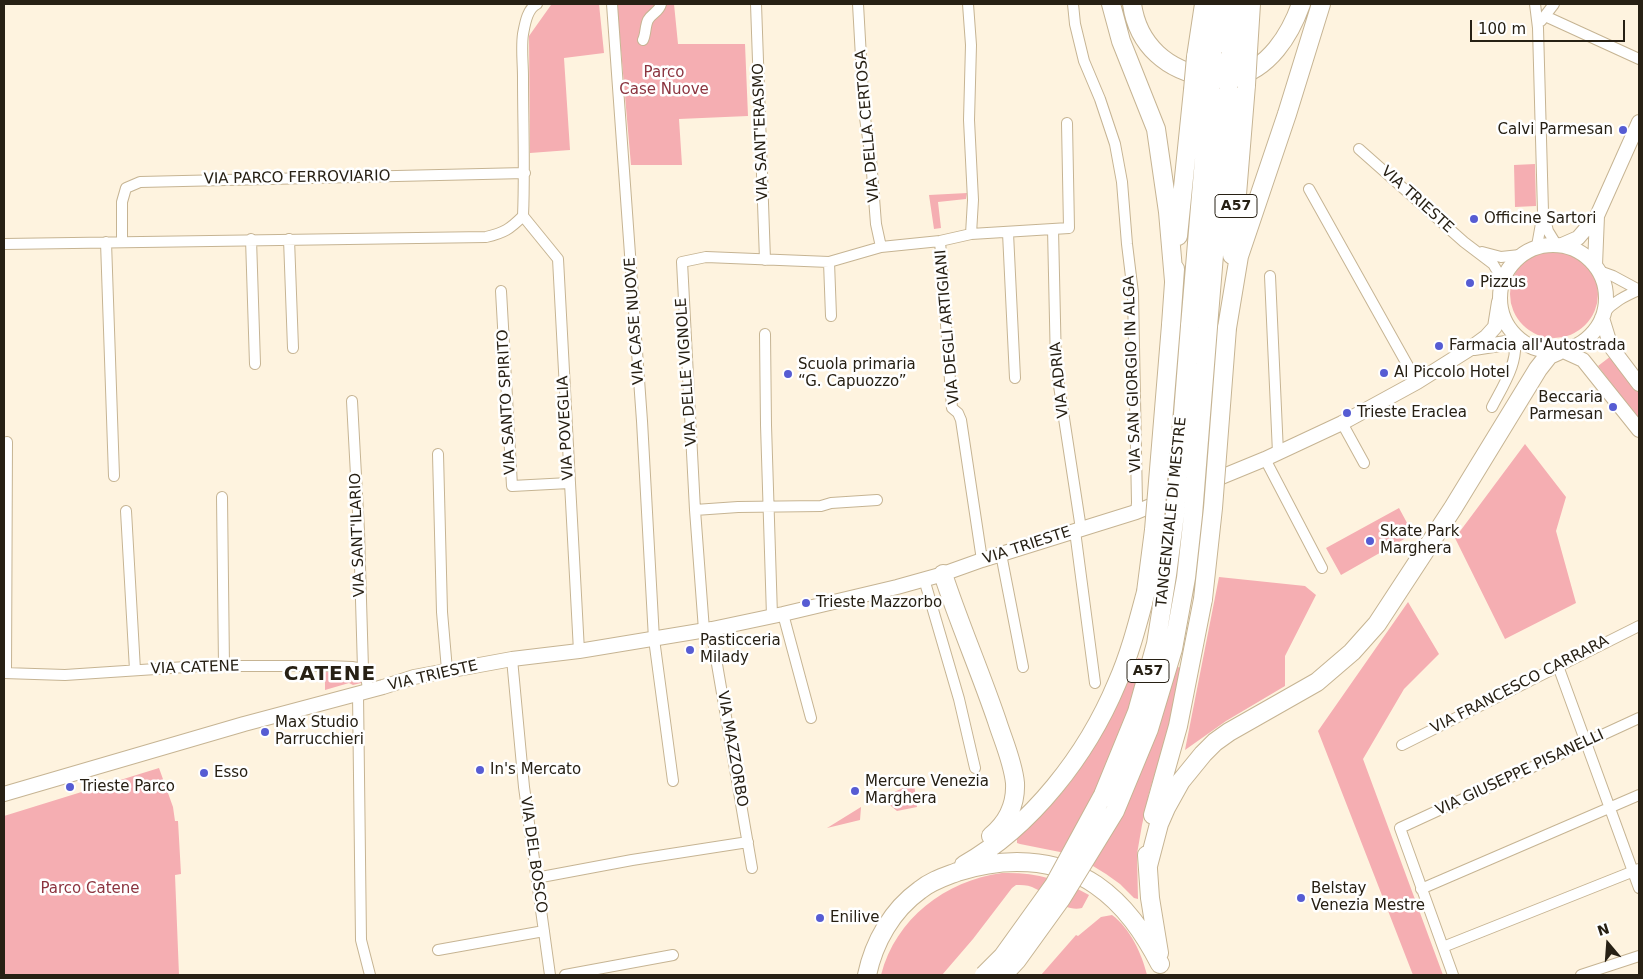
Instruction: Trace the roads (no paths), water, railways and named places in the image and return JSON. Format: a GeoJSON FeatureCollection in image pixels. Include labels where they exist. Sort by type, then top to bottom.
{"type":"FeatureCollection","features":[{"type":"Feature","properties":{"kind":"highway"},"geometry":{"type":"LineString","coordinates":[[1111,4],[1121,41],[1156,129],[1168,212],[1174,281]]}},
{"type":"Feature","properties":{"kind":"highway"},"geometry":{"type":"LineString","coordinates":[[1132,4],[1140,29],[1156,54],[1180,71],[1200,76],[1224,78],[1244,74],[1270,55],[1289,31],[1301,4]]}},
{"type":"Feature","properties":{"kind":"highway","name":"A57"},"geometry":{"type":"LineString","coordinates":[[939,879],[984,853],[1044,798],[1070,766],[1098,721],[1118,682],[1132,642],[1146,592],[1154,530],[1174,281],[1193,90],[1213,55],[1204,4]]}},
{"type":"Feature","properties":{"kind":"highway","name":"TANGENZIALE DI MESTRE"},"geometry":{"type":"LineString","coordinates":[[984,975],[1003,956],[1054,885],[1103,795],[1137,712],[1156,644],[1174,514],[1218,4]]}},
{"type":"Feature","properties":{"kind":"highway","name":"TANGENZIALE DI MESTRE"},"geometry":{"type":"LineString","coordinates":[[1003,975],[1017,960],[1061,899],[1115,811],[1149,729],[1174,649],[1186,578],[1194,505],[1228,87],[1213,55],[1235,4]]}},
{"type":"Feature","properties":{"kind":"highway","name":"A57"},"geometry":{"type":"LineString","coordinates":[[1227,328],[1251,4]]}},
{"type":"Feature","properties":{"kind":"highway"},"geometry":{"type":"LineString","coordinates":[[1162,970],[1150,898],[1147,849],[1149,830],[1178,726],[1203,599],[1213,508],[1227,328],[1239,256],[1287,114],[1321,4]]}},
{"type":"Feature","properties":{"kind":"highway"},"geometry":{"type":"LineString","coordinates":[[1148,866],[1159,824],[1166,808],[1181,781],[1203,754],[1229,732],[1317,682],[1352,652],[1377,624],[1458,500],[1538,369],[1549,355],[1560,350]]}},
{"type":"Feature","properties":{"kind":"highway"},"geometry":{"type":"LineString","coordinates":[[939,879],[946,866],[982,843],[1000,828],[1013,803],[1015,786],[1008,753],[943,574]]}},
{"type":"Feature","properties":{"kind":"highway"},"geometry":{"type":"LineString","coordinates":[[867,975],[875,949],[889,922],[920,889],[939,879],[984,865],[1018,861],[1050,865],[1067,870],[1095,884],[1120,905],[1148,941],[1162,970]]}},
{"type":"Feature","properties":{"kind":"street"},"geometry":{"type":"LineString","coordinates":[[4,244],[486,236],[510,229],[523,216],[525,173],[522,121],[523,36],[527,17],[534,5],[537,4]]}},
{"type":"Feature","properties":{"kind":"street","name":"VIA CASE NUOVE"},"geometry":{"type":"LineString","coordinates":[[612,4],[640,402],[654,640],[673,781]]}},
{"type":"Feature","properties":{"kind":"street"},"geometry":{"type":"LineString","coordinates":[[643,40],[646,34],[647,22],[659,10],[661,4]]}},
{"type":"Feature","properties":{"kind":"street","name":"VIA SANT'ERASMO"},"geometry":{"type":"LineString","coordinates":[[756,4],[765,260]]}},
{"type":"Feature","properties":{"kind":"street","name":"VIA DELLA CERTOSA"},"geometry":{"type":"LineString","coordinates":[[858,4],[864,111],[871,159],[876,224],[881,247]]}},
{"type":"Feature","properties":{"kind":"street"},"geometry":{"type":"LineString","coordinates":[[968,4],[971,45],[969,120],[973,200],[971,234]]}},
{"type":"Feature","properties":{"kind":"street","name":"VIA SAN GIORGIO IN ALGA"},"geometry":{"type":"LineString","coordinates":[[1073,4],[1075,24],[1084,61],[1100,99],[1115,144],[1122,182],[1126,244],[1133,293],[1136,512]]}},
{"type":"Feature","properties":{"kind":"street"},"geometry":{"type":"LineString","coordinates":[[1535,4],[1538,28],[1543,212],[1537,246]]}},
{"type":"Feature","properties":{"kind":"street"},"geometry":{"type":"LineString","coordinates":[[1538,28],[1554,4]]}},
{"type":"Feature","properties":{"kind":"street"},"geometry":{"type":"LineString","coordinates":[[1545,16],[1639,59]]}},
{"type":"Feature","properties":{"kind":"street"},"geometry":{"type":"LineString","coordinates":[[1639,122],[1597,216],[1578,238],[1559,245],[1537,246],[1520,255],[1508,268],[1502,279],[1499,302],[1503,319],[1518,340],[1544,350],[1560,350],[1575,346],[1585,340],[1595,330],[1609,307],[1617,300],[1639,290]]}},
{"type":"Feature","properties":{"kind":"street","name":"VIA DELLE VIGNOLE"},"geometry":{"type":"LineString","coordinates":[[708,630],[695,510],[682,262],[706,257],[829,262],[881,247],[940,241],[971,234],[1069,228],[1067,123]]}},
{"type":"Feature","properties":{"kind":"street","name":"VIA TRIESTE"},"geometry":{"type":"LineString","coordinates":[[1359,149],[1464,242],[1494,265],[1502,279]]}},
{"type":"Feature","properties":{"kind":"street","name":"VIA PARCO FERROVIARIO"},"geometry":{"type":"LineString","coordinates":[[122,242],[122,202],[126,188],[140,182],[525,173]]}},
{"type":"Feature","properties":{"kind":"street"},"geometry":{"type":"LineString","coordinates":[[1309,189],[1417,382]]}},
{"type":"Feature","properties":{"kind":"street"},"geometry":{"type":"LineString","coordinates":[[1543,212],[1548,231],[1559,245],[1582,253],[1597,268],[1639,290]]}},
{"type":"Feature","properties":{"kind":"street","name":"VIA POVEGLIA"},"geometry":{"type":"LineString","coordinates":[[523,216],[558,258],[579,651]]}},
{"type":"Feature","properties":{"kind":"street"},"geometry":{"type":"LineString","coordinates":[[1597,216],[1597,268],[1605,285],[1606,294],[1603,316],[1611,347],[1639,384]]}},
{"type":"Feature","properties":{"kind":"street","name":"VIA ADRIA"},"geometry":{"type":"LineString","coordinates":[[1053,229],[1056,366],[1078,530],[1095,683]]}},
{"type":"Feature","properties":{"kind":"street"},"geometry":{"type":"LineString","coordinates":[[1008,233],[1015,378]]}},
{"type":"Feature","properties":{"kind":"street"},"geometry":{"type":"LineString","coordinates":[[251,239],[255,364]]}},
{"type":"Feature","properties":{"kind":"street"},"geometry":{"type":"LineString","coordinates":[[289,239],[293,348]]}},
{"type":"Feature","properties":{"kind":"street","name":"VIA DEGLI ARTIGIANI"},"geometry":{"type":"LineString","coordinates":[[940,241],[952,408],[958,413],[961,420],[982,560]]}},
{"type":"Feature","properties":{"kind":"street"},"geometry":{"type":"LineString","coordinates":[[106,242],[114,476]]}},
{"type":"Feature","properties":{"kind":"street","name":"VIA TRIESTE"},"geometry":{"type":"LineString","coordinates":[[1476,250],[1501,257],[1520,255]]}},
{"type":"Feature","properties":{"kind":"street"},"geometry":{"type":"LineString","coordinates":[[829,262],[831,316]]}},
{"type":"Feature","properties":{"kind":"street"},"geometry":{"type":"LineString","coordinates":[[1270,276],[1278,453]]}},
{"type":"Feature","properties":{"kind":"street","name":"VIA SANTO SPIRITO"},"geometry":{"type":"LineString","coordinates":[[501,291],[512,486],[569,483]]}},
{"type":"Feature","properties":{"kind":"street","name":"VIA TRIESTE"},"geometry":{"type":"LineString","coordinates":[[4,794],[414,677],[512,659],[654,640],[777,615],[943,574],[1136,512],[1265,460],[1342,423],[1417,382],[1486,337],[1495,327],[1499,302]]}},
{"type":"Feature","properties":{"kind":"street"},"geometry":{"type":"LineString","coordinates":[[765,334],[768,508],[777,615],[812,718]]}},
{"type":"Feature","properties":{"kind":"street"},"geometry":{"type":"LineString","coordinates":[[1492,407],[1513,364],[1518,340]]}},
{"type":"Feature","properties":{"kind":"street","name":"VIA TRIESTE"},"geometry":{"type":"LineString","coordinates":[[1471,348],[1518,340]]}},
{"type":"Feature","properties":{"kind":"street"},"geometry":{"type":"LineString","coordinates":[[1560,350],[1583,360],[1639,430]]}},
{"type":"Feature","properties":{"kind":"street","name":"VIA SANT'ILARIO"},"geometry":{"type":"LineString","coordinates":[[352,401],[360,531],[363,669]]}},
{"type":"Feature","properties":{"kind":"street"},"geometry":{"type":"LineString","coordinates":[[1342,423],[1364,464]]}},
{"type":"Feature","properties":{"kind":"street"},"geometry":{"type":"LineString","coordinates":[[5,673],[7,442]]}},
{"type":"Feature","properties":{"kind":"street"},"geometry":{"type":"LineString","coordinates":[[438,454],[442,612],[446,670]]}},
{"type":"Feature","properties":{"kind":"street"},"geometry":{"type":"LineString","coordinates":[[1265,460],[1322,568]]}},
{"type":"Feature","properties":{"kind":"street"},"geometry":{"type":"LineString","coordinates":[[222,497],[224,666]]}},
{"type":"Feature","properties":{"kind":"street"},"geometry":{"type":"LineString","coordinates":[[695,510],[738,507],[821,506],[832,503],[877,500]]}},
{"type":"Feature","properties":{"kind":"street"},"geometry":{"type":"LineString","coordinates":[[126,511],[135,670]]}},
{"type":"Feature","properties":{"kind":"street"},"geometry":{"type":"LineString","coordinates":[[1001,554],[1023,667]]}},
{"type":"Feature","properties":{"kind":"street"},"geometry":{"type":"LineString","coordinates":[[924,579],[959,699],[975,768]]}},
{"type":"Feature","properties":{"kind":"street","name":"VIA FRANCESCO CARRARA"},"geometry":{"type":"LineString","coordinates":[[1402,745],[1639,626]]}},
{"type":"Feature","properties":{"kind":"street","name":"VIA MAZZORBO"},"geometry":{"type":"LineString","coordinates":[[708,630],[752,868]]}},
{"type":"Feature","properties":{"kind":"street","name":"VIA DEL BOSCO"},"geometry":{"type":"LineString","coordinates":[[512,659],[524,786],[550,975]]}},
{"type":"Feature","properties":{"kind":"street","name":"VIA CATENE"},"geometry":{"type":"LineString","coordinates":[[5,673],[65,675],[224,666],[328,666],[363,669]]}},
{"type":"Feature","properties":{"kind":"street"},"geometry":{"type":"LineString","coordinates":[[1558,666],[1610,807],[1636,870],[1639,888]]}},
{"type":"Feature","properties":{"kind":"street"},"geometry":{"type":"LineString","coordinates":[[363,669],[366,673],[363,692],[361,940],[370,975]]}},
{"type":"Feature","properties":{"kind":"street","name":"VIA GIUSEPPE PISANELLI"},"geometry":{"type":"LineString","coordinates":[[1420,889],[1400,828],[1639,718]]}},
{"type":"Feature","properties":{"kind":"street"},"geometry":{"type":"LineString","coordinates":[[1453,975],[1420,889],[1639,795]]}},
{"type":"Feature","properties":{"kind":"street"},"geometry":{"type":"LineString","coordinates":[[536,878],[632,860],[748,842]]}},
{"type":"Feature","properties":{"kind":"street"},"geometry":{"type":"LineString","coordinates":[[1442,947],[1636,870]]}},
{"type":"Feature","properties":{"kind":"street","name":"VIA DEL BOSCO"},"geometry":{"type":"LineString","coordinates":[[438,950],[544,931]]}},
{"type":"Feature","properties":{"kind":"street"},"geometry":{"type":"LineString","coordinates":[[565,975],[672,955]]}},
{"type":"Feature","properties":{"kind":"street"},"geometry":{"type":"LineString","coordinates":[[1581,975],[1637,956]]}},
{"type":"Feature","properties":{"kind":"place","name":"Calvi Parmesan"},"geometry":{"type":"Point","coordinates":[1623,130]}},
{"type":"Feature","properties":{"kind":"place","name":"Officine Sartori"},"geometry":{"type":"Point","coordinates":[1474,219]}},
{"type":"Feature","properties":{"kind":"place","name":"Pizzus"},"geometry":{"type":"Point","coordinates":[1470,283]}},
{"type":"Feature","properties":{"kind":"place","name":"Farmacia all'Autostrada"},"geometry":{"type":"Point","coordinates":[1439,346]}},
{"type":"Feature","properties":{"kind":"place","name":"Al Piccolo Hotel"},"geometry":{"type":"Point","coordinates":[1384,373]}},
{"type":"Feature","properties":{"kind":"place","name":"Scuola primaria “G. Capuozzo”"},"geometry":{"type":"Point","coordinates":[788,374]}},
{"type":"Feature","properties":{"kind":"place","name":"Beccaria Parmesan"},"geometry":{"type":"Point","coordinates":[1613,407]}},
{"type":"Feature","properties":{"kind":"place","name":"Trieste Eraclea"},"geometry":{"type":"Point","coordinates":[1347,413]}},
{"type":"Feature","properties":{"kind":"place","name":"Skate Park Marghera"},"geometry":{"type":"Point","coordinates":[1370,541]}},
{"type":"Feature","properties":{"kind":"place","name":"Trieste Mazzorbo"},"geometry":{"type":"Point","coordinates":[806,603]}},
{"type":"Feature","properties":{"kind":"place","name":"Pasticceria Milady"},"geometry":{"type":"Point","coordinates":[690,650]}},
{"type":"Feature","properties":{"kind":"place","name":"Max Studio Parrucchieri"},"geometry":{"type":"Point","coordinates":[265,732]}},
{"type":"Feature","properties":{"kind":"place","name":"In's Mercato"},"geometry":{"type":"Point","coordinates":[480,770]}},
{"type":"Feature","properties":{"kind":"place","name":"Esso"},"geometry":{"type":"Point","coordinates":[204,773]}},
{"type":"Feature","properties":{"kind":"place","name":"Trieste Parco"},"geometry":{"type":"Point","coordinates":[70,787]}},
{"type":"Feature","properties":{"kind":"place","name":"Mercure Venezia Marghera"},"geometry":{"type":"Point","coordinates":[855,791]}},
{"type":"Feature","properties":{"kind":"place","name":"Belstay Venezia Mestre"},"geometry":{"type":"Point","coordinates":[1301,898]}},
{"type":"Feature","properties":{"kind":"place","name":"Enilive"},"geometry":{"type":"Point","coordinates":[820,918]}},
{"type":"Feature","properties":{"kind":"district","name":"CATENE"},"geometry":{"type":"Point","coordinates":[330,675]}},
{"type":"Feature","properties":{"kind":"park label","name":"Parco Case Nuove"},"geometry":{"type":"Point","coordinates":[664,82]}},
{"type":"Feature","properties":{"kind":"park label","name":"Parco Catene"},"geometry":{"type":"Point","coordinates":[90,889]}}]}
